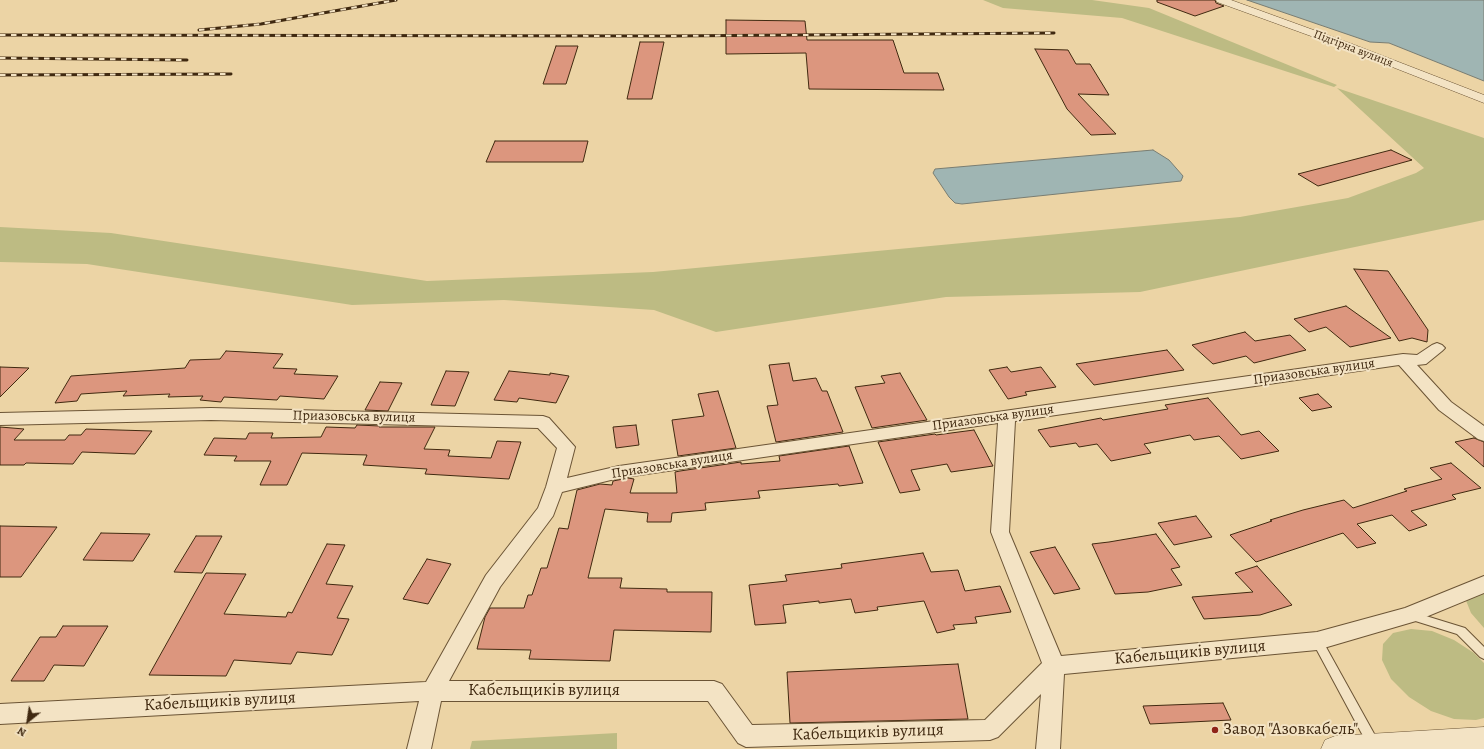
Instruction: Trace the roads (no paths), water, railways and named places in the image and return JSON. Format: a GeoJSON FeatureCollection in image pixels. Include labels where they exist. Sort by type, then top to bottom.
{"type":"FeatureCollection","features":[{"type":"Feature","properties":{"kind":"street","name":"Підгірна вулиця"},"geometry":{"type":"LineString","coordinates":[[1221,0],[1355,49],[1484,99]]}},
{"type":"Feature","properties":{"kind":"street","name":"Приазовська вулиця"},"geometry":{"type":"LineString","coordinates":[[0,419],[210,414],[542,422],[566,447],[555,487],[619,472],[1403,359],[1420,360],[1437,348]]}},
{"type":"Feature","properties":{"kind":"street"},"geometry":{"type":"LineString","coordinates":[[1403,359],[1445,406],[1484,435]]}},
{"type":"Feature","properties":{"kind":"street"},"geometry":{"type":"LineString","coordinates":[[1006,416],[1000,532],[1054,666],[1048,749]]}},
{"type":"Feature","properties":{"kind":"street"},"geometry":{"type":"LineString","coordinates":[[419,749],[432,691],[493,581],[546,511],[555,487]]}},
{"type":"Feature","properties":{"kind":"street","name":"Кабельщиків вулиця"},"geometry":{"type":"LineString","coordinates":[[0,714],[432,691],[714,691],[746,736],[990,730],[1054,666],[1317,640],[1409,615],[1484,584]]}},
{"type":"Feature","properties":{"kind":"street"},"geometry":{"type":"LineString","coordinates":[[1335,749],[1484,740]]}},
{"type":"Feature","properties":{"kind":"lane"},"geometry":{"type":"LineString","coordinates":[[1409,615],[1461,631],[1484,654]]}},
{"type":"Feature","properties":{"kind":"lane"},"geometry":{"type":"LineString","coordinates":[[1317,640],[1375,746]]}},
{"type":"Feature","properties":{"kind":"water"},"geometry":{"type":"Polygon","coordinates":[[[1247,0],[1484,0],[1484,81],[1389,43],[1370,42],[1247,0]]]}},
{"type":"Feature","properties":{"kind":"water"},"geometry":{"type":"Polygon","coordinates":[[[1153,150],[1169,160],[1183,176],[1181,181],[962,204],[955,203],[949,197],[933,173],[935,169],[1153,150]]]}},
{"type":"Feature","properties":{"kind":"railway"},"geometry":{"type":"LineString","coordinates":[[199,30],[261,24],[396,0]]}},
{"type":"Feature","properties":{"kind":"railway"},"geometry":{"type":"LineString","coordinates":[[0,35],[667,36],[1054,33]]}},
{"type":"Feature","properties":{"kind":"railway"},"geometry":{"type":"LineString","coordinates":[[0,58],[187,60]]}},
{"type":"Feature","properties":{"kind":"railway"},"geometry":{"type":"LineString","coordinates":[[0,75],[231,74]]}},
{"type":"Feature","properties":{"kind":"place","name":"Завод \"Азовкабель\""},"geometry":{"type":"Point","coordinates":[1215,730]}}]}
